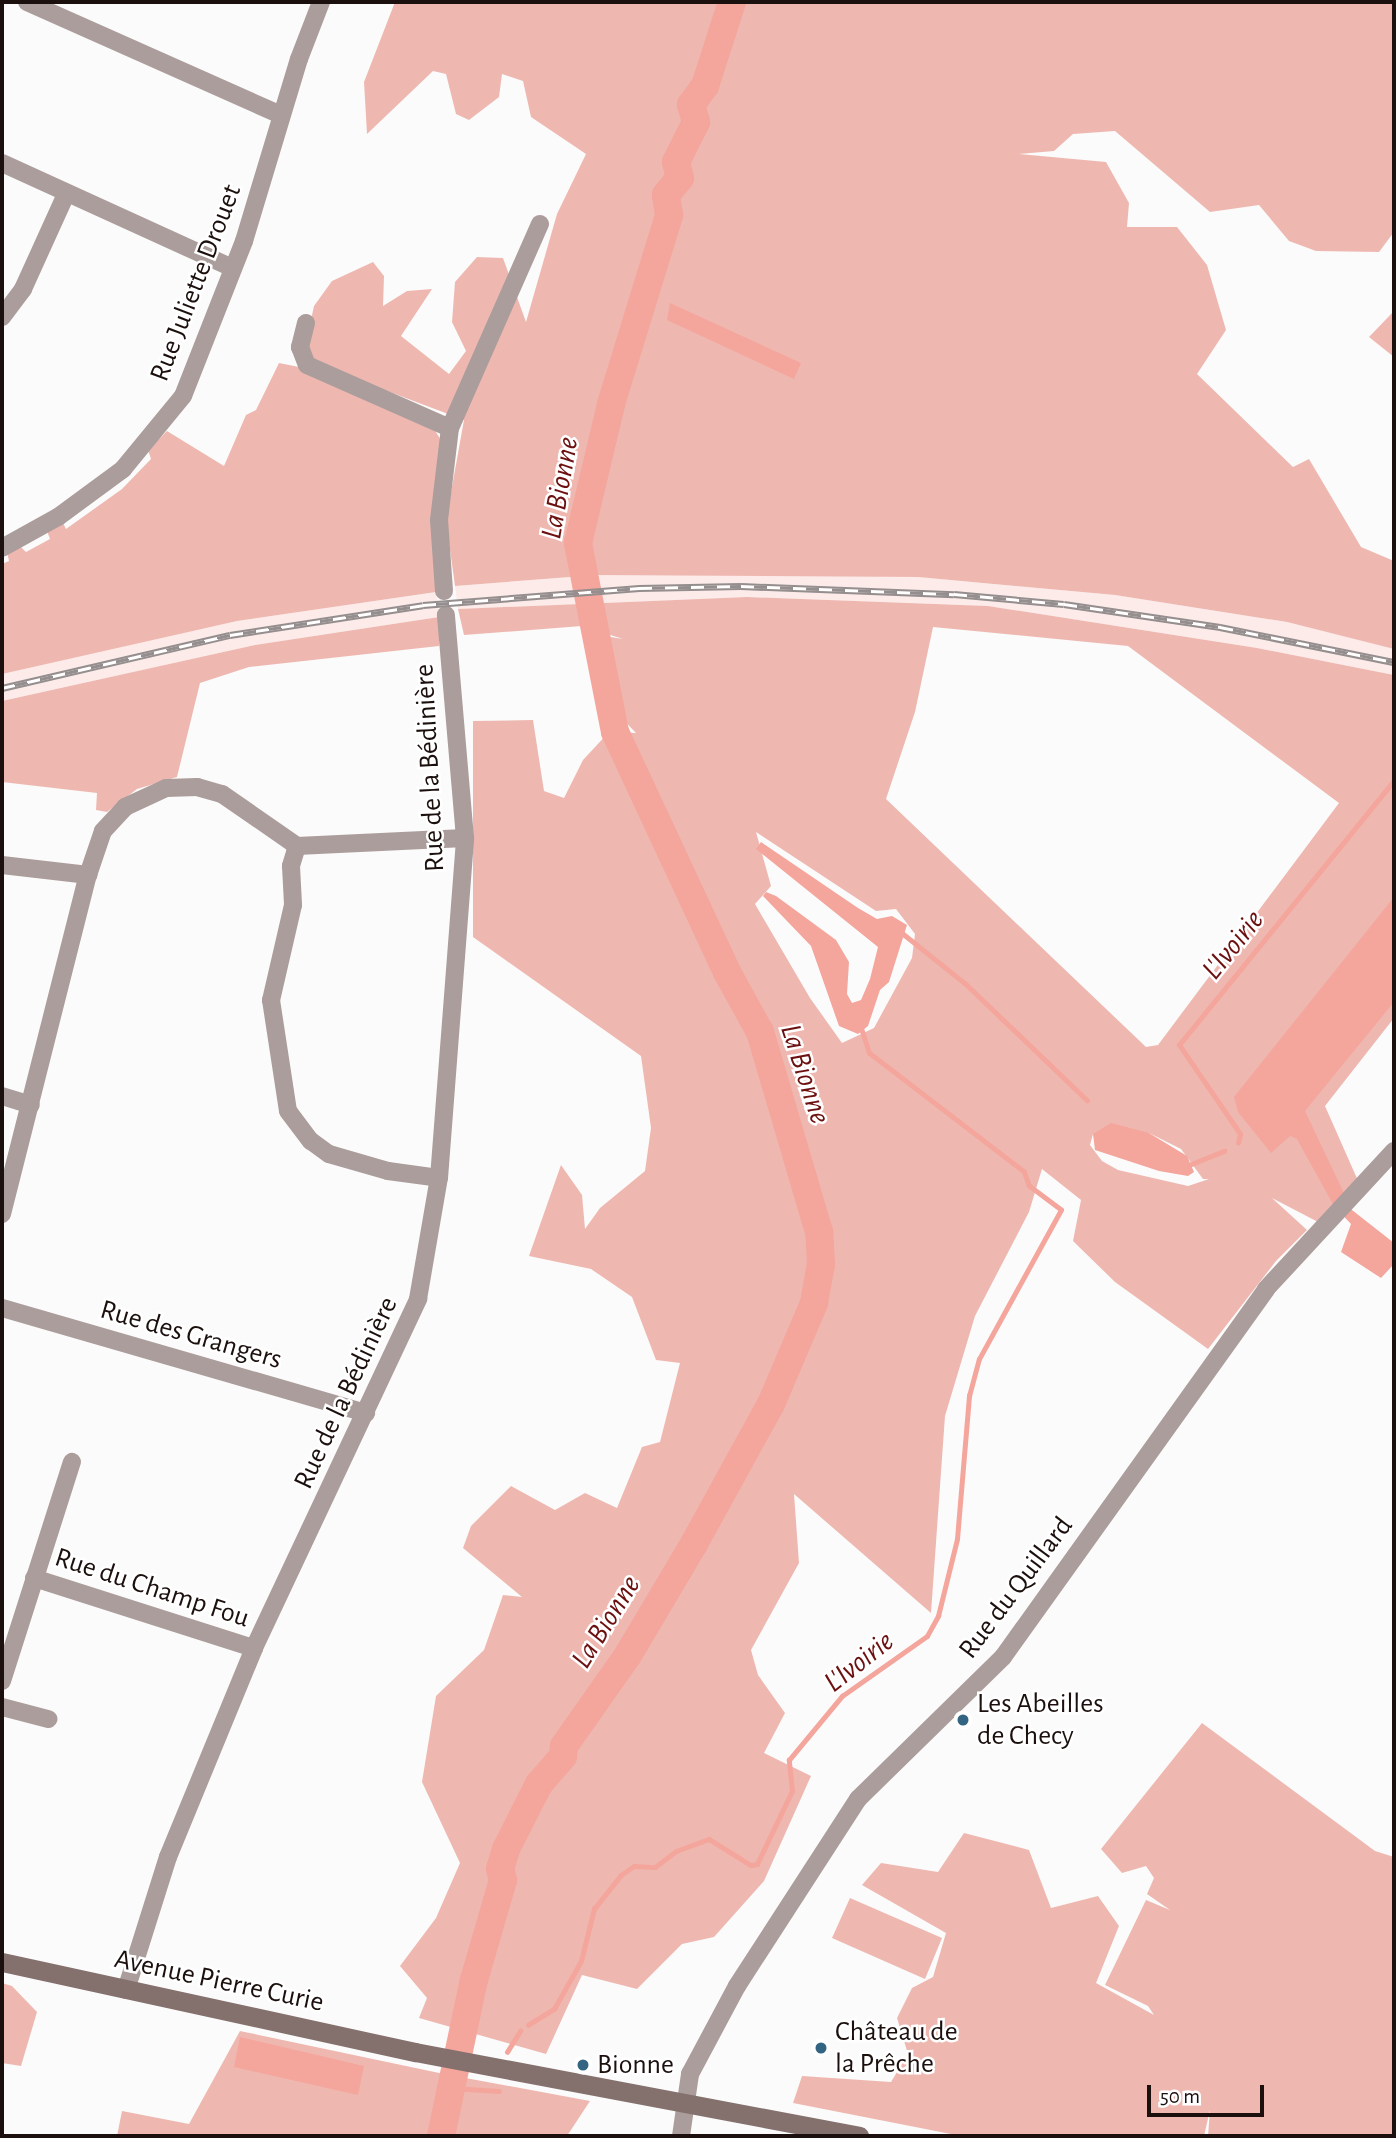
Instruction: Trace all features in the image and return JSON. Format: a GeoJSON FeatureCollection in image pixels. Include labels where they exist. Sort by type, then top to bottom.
{"type":"FeatureCollection","features":[{"type":"Feature","properties":{"kind":"main road","name":"Avenue Pierre Curie"},"geometry":{"type":"LineString","coordinates":[[2,1962],[424,2054],[859,2136]]}},
{"type":"Feature","properties":{"kind":"street"},"geometry":{"type":"LineString","coordinates":[[27,2],[281,115]]}},
{"type":"Feature","properties":{"kind":"street","name":"Rue Juliette Drouet"},"geometry":{"type":"LineString","coordinates":[[2,548],[93,494],[123,469],[183,396],[244,241],[281,115],[321,2]]}},
{"type":"Feature","properties":{"kind":"street"},"geometry":{"type":"LineString","coordinates":[[2,163],[232,268]]}},
{"type":"Feature","properties":{"kind":"street"},"geometry":{"type":"LineString","coordinates":[[2,317],[23,289],[66,194]]}},
{"type":"Feature","properties":{"kind":"street"},"geometry":{"type":"LineString","coordinates":[[444,591],[439,520],[450,428],[540,224]]}},
{"type":"Feature","properties":{"kind":"street"},"geometry":{"type":"LineString","coordinates":[[306,323],[300,347],[307,365],[450,428]]}},
{"type":"Feature","properties":{"kind":"street","name":"Rue de la Bédinière"},"geometry":{"type":"LineString","coordinates":[[126,1990],[168,1857],[254,1648],[418,1299],[439,1178],[465,838],[446,615]]}},
{"type":"Feature","properties":{"kind":"street"},"geometry":{"type":"LineString","coordinates":[[2,1214],[88,875],[103,831],[125,807],[166,788],[197,787],[222,794],[297,846],[465,838]]}},
{"type":"Feature","properties":{"kind":"street"},"geometry":{"type":"LineString","coordinates":[[297,846],[291,866],[293,905],[271,1000],[288,1111],[311,1141],[329,1154],[388,1171],[439,1178]]}},
{"type":"Feature","properties":{"kind":"street"},"geometry":{"type":"LineString","coordinates":[[2,864],[88,875]]}},
{"type":"Feature","properties":{"kind":"street"},"geometry":{"type":"LineString","coordinates":[[2,1096],[31,1105]]}},
{"type":"Feature","properties":{"kind":"street","name":"Rue du Quillard"},"geometry":{"type":"LineString","coordinates":[[681,2136],[687,2081],[737,1986],[858,1799],[1003,1657],[1266,1290],[1352,1201],[1394,1151]]}},
{"type":"Feature","properties":{"kind":"street","name":"Rue des Grangers"},"geometry":{"type":"LineString","coordinates":[[2,1308],[366,1413]]}},
{"type":"Feature","properties":{"kind":"street"},"geometry":{"type":"LineString","coordinates":[[2,1681],[72,1462]]}},
{"type":"Feature","properties":{"kind":"street","name":"Rue du Champ Fou"},"geometry":{"type":"LineString","coordinates":[[34,1578],[254,1648]]}},
{"type":"Feature","properties":{"kind":"street"},"geometry":{"type":"LineString","coordinates":[[2,1707],[48,1719]]}},
{"type":"Feature","properties":{"kind":"shaded area"},"geometry":{"type":"Polygon","coordinates":[[[395,2],[1394,2],[1394,232],[1379,252],[1316,251],[1289,241],[1259,205],[1210,212],[1115,131],[1073,134],[1054,151],[1019,154],[1106,162],[1129,203],[1127,227],[1177,227],[1207,265],[1226,330],[1197,374],[1293,467],[1309,459],[1361,547],[1394,561],[1394,649],[1287,622],[1115,595],[918,577],[596,575],[455,586],[446,520],[464,420],[313,363],[305,348],[314,306],[332,281],[373,262],[384,276],[383,306],[407,291],[432,289],[401,336],[449,374],[466,351],[452,322],[455,282],[477,257],[503,258],[526,322],[557,214],[586,154],[531,117],[523,81],[502,74],[499,97],[469,120],[456,114],[446,74],[433,71],[367,134],[364,82],[395,2]]]}},
{"type":"Feature","properties":{"kind":"shaded area"},"geometry":{"type":"Polygon","coordinates":[[[670,303],[801,363],[794,379],[667,320],[670,303]]]}},
{"type":"Feature","properties":{"kind":"shaded area"},"geometry":{"type":"Polygon","coordinates":[[[1394,311],[1394,357],[1369,337],[1394,311]]]}},
{"type":"Feature","properties":{"kind":"shaded area"},"geometry":{"type":"Polygon","coordinates":[[[279,363],[299,367],[433,427],[442,442],[436,592],[237,621],[2,674],[2,564],[9,561],[7,552],[20,546],[26,552],[50,539],[47,531],[62,521],[66,529],[122,489],[151,459],[148,450],[167,431],[224,466],[246,415],[256,410],[279,363]]]}},
{"type":"Feature","properties":{"kind":"shaded area"},"geometry":{"type":"Polygon","coordinates":[[[718,573],[918,577],[1115,595],[1287,622],[1394,649],[1394,675],[1257,648],[988,606],[747,597],[458,609],[455,586],[596,575],[718,573]]]}},
{"type":"Feature","properties":{"kind":"shaded area"},"geometry":{"type":"Polygon","coordinates":[[[436,592],[439,617],[255,645],[2,701],[2,674],[76,655],[237,621],[436,592]]]}},
{"type":"Feature","properties":{"kind":"shaded area"},"geometry":{"type":"Polygon","coordinates":[[[747,597],[988,606],[1257,648],[1394,675],[1394,1018],[1325,1106],[1359,1183],[1318,1222],[1272,1198],[1307,1230],[1276,1261],[1208,1349],[1115,1282],[1073,1241],[1081,1200],[1042,1169],[1029,1212],[975,1316],[945,1416],[931,1613],[794,1494],[799,1563],[751,1650],[758,1675],[785,1713],[764,1753],[811,1776],[764,1881],[714,1937],[682,1944],[637,1989],[582,1975],[546,2054],[419,2018],[427,1998],[400,1966],[436,1918],[460,1863],[422,1782],[436,1696],[484,1650],[503,1595],[522,1597],[463,1548],[471,1526],[511,1486],[555,1510],[585,1493],[617,1508],[642,1447],[660,1442],[680,1363],[656,1360],[632,1297],[591,1269],[529,1256],[561,1165],[582,1195],[585,1229],[600,1208],[645,1171],[651,1128],[641,1056],[473,937],[473,721],[533,720],[544,791],[564,798],[583,760],[609,732],[636,733],[615,711],[598,635],[623,639],[582,626],[464,635],[458,609],[747,597]],[[933,627],[915,712],[886,799],[1146,1047],[1158,1045],[1339,803],[1128,646],[933,627]],[[756,832],[771,886],[755,904],[810,998],[842,1043],[874,1028],[912,958],[915,934],[896,909],[876,911],[756,832]],[[1149,1133],[1093,1134],[1090,1145],[1102,1161],[1118,1170],[1188,1186],[1209,1179],[1203,1179],[1181,1149],[1149,1133]]]}},
{"type":"Feature","properties":{"kind":"shaded area"},"geometry":{"type":"Polygon","coordinates":[[[439,617],[439,646],[249,667],[200,683],[177,777],[137,789],[107,812],[96,810],[97,793],[2,782],[2,701],[255,645],[439,617]]]}},
{"type":"Feature","properties":{"kind":"shaded area"},"geometry":{"type":"Polygon","coordinates":[[[761,842],[877,919],[892,916],[907,925],[889,982],[880,990],[868,1026],[858,1034],[839,1026],[811,946],[763,896],[766,892],[776,896],[836,940],[849,962],[847,994],[852,1003],[861,1000],[870,979],[878,947],[756,849],[761,842]]]}},
{"type":"Feature","properties":{"kind":"shaded area"},"geometry":{"type":"Polygon","coordinates":[[[1394,897],[1394,1002],[1305,1111],[1352,1210],[1394,1243],[1394,1264],[1381,1278],[1341,1252],[1351,1224],[1334,1206],[1297,1139],[1290,1136],[1271,1153],[1238,1112],[1234,1097],[1394,897]]]}},
{"type":"Feature","properties":{"kind":"shaded area"},"geometry":{"type":"Polygon","coordinates":[[[1111,1123],[1149,1133],[1187,1156],[1194,1172],[1188,1176],[1159,1171],[1095,1150],[1093,1134],[1111,1123]]]}},
{"type":"Feature","properties":{"kind":"shaded area"},"geometry":{"type":"Polygon","coordinates":[[[1202,1723],[1375,1851],[1394,1857],[1394,2136],[1208,2136],[1210,2110],[1204,2136],[961,2136],[793,2103],[802,2076],[891,2082],[908,2054],[897,2018],[912,1988],[933,1977],[946,1933],[862,1885],[881,1863],[938,1872],[964,1833],[1029,1850],[1051,1908],[1098,1896],[1119,1926],[1096,1983],[1154,2015],[1148,2006],[1105,1985],[1146,1900],[1170,1910],[1147,1894],[1154,1878],[1146,1866],[1122,1873],[1101,1849],[1202,1723]]]}},
{"type":"Feature","properties":{"kind":"shaded area"},"geometry":{"type":"Polygon","coordinates":[[[850,1898],[942,1938],[925,1979],[832,1938],[850,1898]]]}},
{"type":"Feature","properties":{"kind":"shaded area"},"geometry":{"type":"Polygon","coordinates":[[[2,1983],[12,1986],[37,2012],[21,2066],[2,2063],[2,1983]]]}},
{"type":"Feature","properties":{"kind":"shaded area"},"geometry":{"type":"Polygon","coordinates":[[[240,2031],[444,2074],[590,2101],[567,2136],[117,2136],[122,2111],[189,2124],[240,2031]]]}},
{"type":"Feature","properties":{"kind":"shaded area"},"geometry":{"type":"Polygon","coordinates":[[[240,2037],[364,2066],[358,2095],[234,2067],[240,2037]]]}},
{"type":"Feature","properties":{"kind":"waterway","name":"La Bionne"},"geometry":{"type":"LineString","coordinates":[[441,2136],[474,1980],[503,1880],[500,1869],[506,1849],[539,1784],[563,1756],[564,1746],[628,1655],[695,1542],[771,1404],[814,1303],[821,1265],[819,1232],[760,1032],[727,972],[615,732],[578,543],[611,404],[669,215],[666,195],[680,178],[676,162],[696,122],[691,105],[705,86],[732,2]]}},
{"type":"Feature","properties":{"kind":"waterway","name":"L'Ivoirie"},"geometry":{"type":"LineString","coordinates":[[1238,1143],[1240,1134],[1179,1045],[1394,780]]}},
{"type":"Feature","properties":{"kind":"waterway"},"geometry":{"type":"LineString","coordinates":[[901,932],[966,984],[1087,1100]]}},
{"type":"Feature","properties":{"kind":"waterway","name":"L'Ivoirie"},"geometry":{"type":"LineString","coordinates":[[528,2025],[554,2009],[581,1961],[594,1909],[621,1875],[634,1866],[655,1867],[676,1851],[709,1839],[751,1865],[757,1864],[792,1791],[789,1760],[842,1696],[927,1636],[938,1616],[957,1539],[969,1396],[979,1359],[1061,1210],[1029,1186],[1024,1172],[869,1053],[861,1028]]}},
{"type":"Feature","properties":{"kind":"waterway","name":"L'Ivoirie"},"geometry":{"type":"LineString","coordinates":[[1189,1165],[1224,1151]]}},
{"type":"Feature","properties":{"kind":"waterway","name":"L'Ivoirie"},"geometry":{"type":"LineString","coordinates":[[507,2052],[520,2031]]}},
{"type":"Feature","properties":{"kind":"waterway","name":"L'Ivoirie"},"geometry":{"type":"LineString","coordinates":[[452,2088],[499,2091]]}},
{"type":"Feature","properties":{"kind":"railway"},"geometry":{"type":"LineString","coordinates":[[2,688],[230,635],[423,605],[639,588],[741,586],[954,594],[1064,604],[1220,627],[1394,662]]}},
{"type":"Feature","properties":{"kind":"place","name":"Les Abeilles de Checy"},"geometry":{"type":"Point","coordinates":[963,1720]}},
{"type":"Feature","properties":{"kind":"place","name":"Château de la Prêche"},"geometry":{"type":"Point","coordinates":[821,2048]}},
{"type":"Feature","properties":{"kind":"place","name":"Bionne"},"geometry":{"type":"Point","coordinates":[583,2065]}}]}
